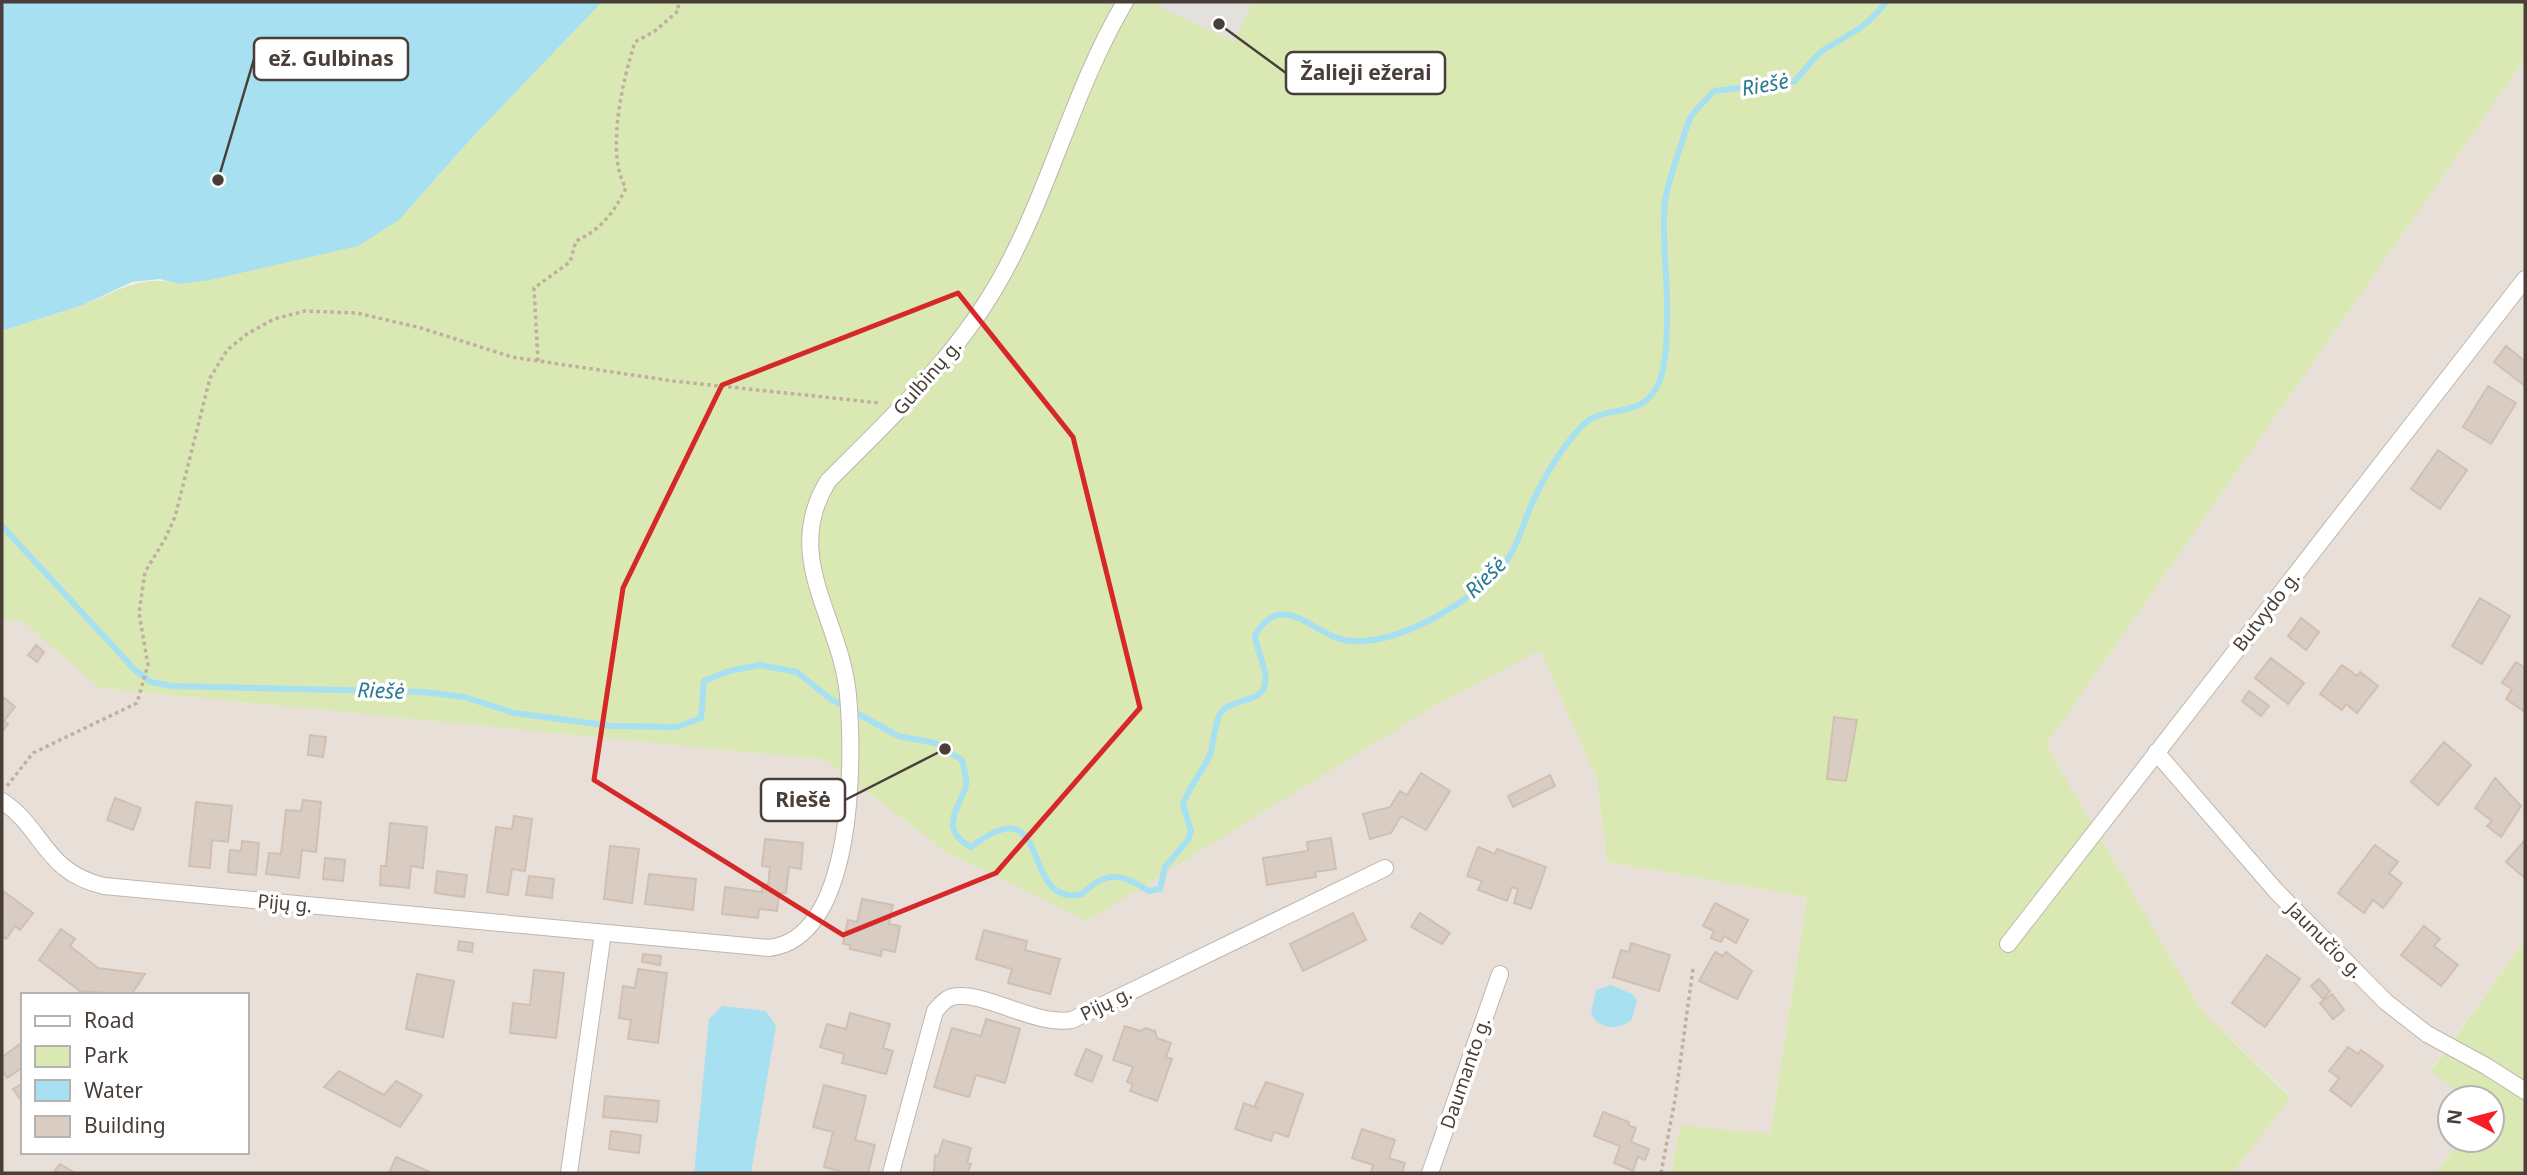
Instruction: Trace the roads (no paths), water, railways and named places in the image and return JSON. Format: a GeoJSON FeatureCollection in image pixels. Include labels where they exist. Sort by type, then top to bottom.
{"type":"FeatureCollection","features":[{"type":"Feature","properties":{"kind":"street","name":"Gulbinų g."},"geometry":{"type":"LineString","coordinates":[[850,754],[848,692],[810,552],[809,524],[815,503],[828,481],[953,352],[1003,275],[1029,221],[1100,43],[1125,2]]}},
{"type":"Feature","properties":{"kind":"street","name":"Butvydo g."},"geometry":{"type":"LineString","coordinates":[[2008,944],[2525,279]]}},
{"type":"Feature","properties":{"kind":"street","name":"Jaunučio g."},"geometry":{"type":"LineString","coordinates":[[2156,752],[2276,891],[2386,1002],[2427,1034],[2525,1091]]}},
{"type":"Feature","properties":{"kind":"street","name":"Pijų g."},"geometry":{"type":"LineString","coordinates":[[2,801],[59,866],[85,882],[104,886],[769,948],[784,946],[797,940],[824,904],[837,867],[847,816],[850,754]]}},
{"type":"Feature","properties":{"kind":"street","name":"Pijų g."},"geometry":{"type":"LineString","coordinates":[[891,1173],[935,1012],[943,1001],[952,996],[966,996],[1045,1020],[1072,1020],[1385,868]]}},
{"type":"Feature","properties":{"kind":"street"},"geometry":{"type":"LineString","coordinates":[[569,1173],[603,933]]}},
{"type":"Feature","properties":{"kind":"street","name":"Daumanto g."},"geometry":{"type":"LineString","coordinates":[[1430,1173],[1500,974]]}},
{"type":"Feature","properties":{"kind":"water"},"geometry":{"type":"Polygon","coordinates":[[[2,2],[602,2],[469,141],[399,220],[358,246],[210,280],[179,284],[160,279],[132,282],[83,305],[2,331],[2,2]]]}},
{"type":"Feature","properties":{"kind":"water"},"geometry":{"type":"Polygon","coordinates":[[[1611,985],[1632,994],[1637,1001],[1632,1019],[1616,1027],[1604,1026],[1591,1014],[1596,990],[1611,985]]]}},
{"type":"Feature","properties":{"kind":"water"},"geometry":{"type":"Polygon","coordinates":[[[722,1006],[766,1011],[776,1026],[751,1173],[694,1173],[709,1019],[722,1006]]]}},
{"type":"Feature","properties":{"kind":"waterway","name":"Riešė"},"geometry":{"type":"LineString","coordinates":[[2,526],[135,670],[151,682],[172,686],[424,692],[464,697],[514,713],[612,726],[677,727],[701,718],[704,681],[729,671],[760,665],[797,672],[829,698],[898,736],[935,743],[962,760],[966,786],[955,813],[953,827],[961,841],[971,847],[997,831],[1015,829],[1026,837],[1049,884],[1062,894],[1082,894],[1100,881],[1115,877],[1149,891],[1160,889],[1165,867],[1188,840],[1191,831],[1183,805],[1211,752],[1220,714],[1228,707],[1257,696],[1264,688],[1264,668],[1255,635],[1266,621],[1277,615],[1289,615],[1339,638],[1352,641],[1372,640],[1414,628],[1435,618],[1490,578],[1509,557],[1540,488],[1575,434],[1591,419],[1644,402],[1660,380],[1667,329],[1665,201],[1692,115],[1714,91],[1795,81],[1821,52],[1865,24],[1886,2]]}},
{"type":"Feature","properties":{"kind":"place","name":"Žalieji ežerai"},"geometry":{"type":"Point","coordinates":[1219,24]}},
{"type":"Feature","properties":{"kind":"place","name":"ež. Gulbinas"},"geometry":{"type":"Point","coordinates":[218,180]}},
{"type":"Feature","properties":{"kind":"place","name":"Riešė"},"geometry":{"type":"Point","coordinates":[945,749]}}]}
